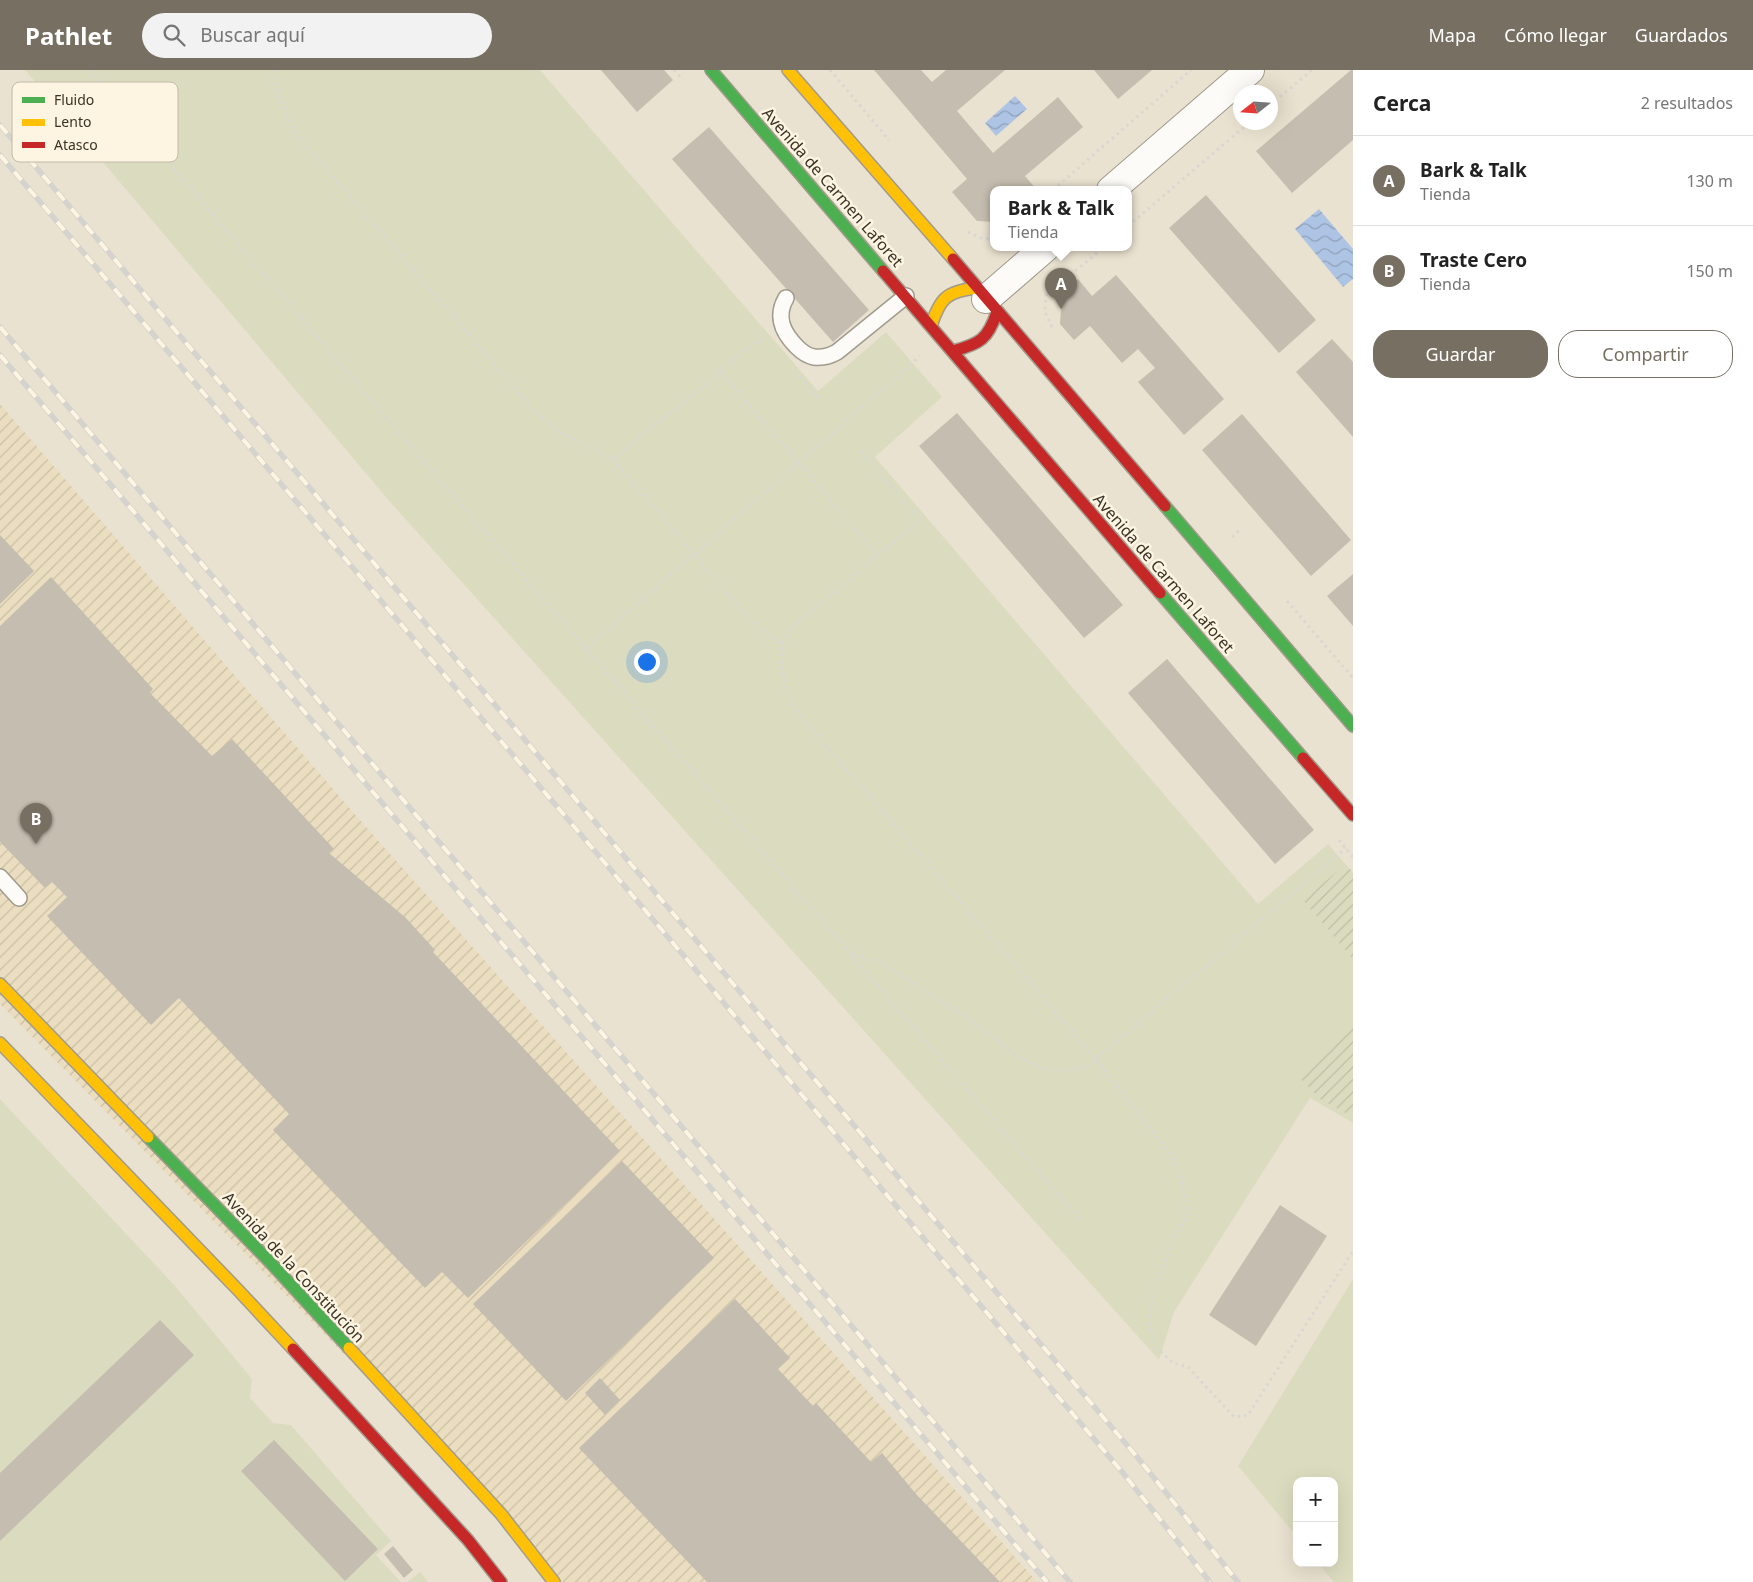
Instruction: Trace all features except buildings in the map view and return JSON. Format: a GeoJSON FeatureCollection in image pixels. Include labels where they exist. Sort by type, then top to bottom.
{"type":"FeatureCollection","features":[{"type":"Feature","properties":{"kind":"street","name":"Avenida de Carmen Laforet"},"geometry":{"type":"LineString","coordinates":[[711,70],[987,393],[1353,815]]}},
{"type":"Feature","properties":{"kind":"street"},"geometry":{"type":"LineString","coordinates":[[788,70],[1353,726]]}},
{"type":"Feature","properties":{"kind":"street"},"geometry":{"type":"LineString","coordinates":[[1116,186],[1250,70]]}},
{"type":"Feature","properties":{"kind":"street"},"geometry":{"type":"LineString","coordinates":[[987,300],[1042,251]]}},
{"type":"Feature","properties":{"kind":"street"},"geometry":{"type":"LineString","coordinates":[[931,326],[944,296],[960,289],[987,300]]}},
{"type":"Feature","properties":{"kind":"street"},"geometry":{"type":"LineString","coordinates":[[953,351],[973,347],[984,340],[993,326],[987,300]]}},
{"type":"Feature","properties":{"kind":"street","name":"Avenida de la Constitución"},"geometry":{"type":"LineString","coordinates":[[0,984],[270,1262],[501,1514],[554,1582]]}},
{"type":"Feature","properties":{"kind":"street"},"geometry":{"type":"LineString","coordinates":[[0,1043],[239,1291],[468,1540],[501,1582]]}},
{"type":"Feature","properties":{"kind":"lane"},"geometry":{"type":"LineString","coordinates":[[786,298],[781,306],[780,316],[782,327],[790,340],[802,352],[813,357],[828,357],[837,352],[906,296]]}},
{"type":"Feature","properties":{"kind":"lane"},"geometry":{"type":"LineString","coordinates":[[0,878],[19,898]]}},
{"type":"Feature","properties":{"kind":"path"},"geometry":{"type":"LineString","coordinates":[[90,70],[100,82]]}},
{"type":"Feature","properties":{"kind":"path"},"geometry":{"type":"LineString","coordinates":[[276,70],[276,86],[281,102],[298,136],[534,410],[561,433],[613,459],[756,627],[782,644]]}},
{"type":"Feature","properties":{"kind":"path"},"geometry":{"type":"LineString","coordinates":[[830,70],[893,144]]}},
{"type":"Feature","properties":{"kind":"path"},"geometry":{"type":"LineString","coordinates":[[1058,186],[1191,70]]}},
{"type":"Feature","properties":{"kind":"path"},"geometry":{"type":"LineString","coordinates":[[1278,98],[1312,70]]}},
{"type":"Feature","properties":{"kind":"path"},"geometry":{"type":"LineString","coordinates":[[1132,223],[1241,130]]}},
{"type":"Feature","properties":{"kind":"path"},"geometry":{"type":"LineString","coordinates":[[168,162],[380,411],[1082,1222]]}},
{"type":"Feature","properties":{"kind":"path"},"geometry":{"type":"LineString","coordinates":[[963,226],[970,233],[983,239],[990,238]]}},
{"type":"Feature","properties":{"kind":"path"},"geometry":{"type":"LineString","coordinates":[[1057,333],[1050,325],[1045,312],[1046,296],[1099,251]]}},
{"type":"Feature","properties":{"kind":"path"},"geometry":{"type":"LineString","coordinates":[[613,459],[765,335],[771,342]]}},
{"type":"Feature","properties":{"kind":"path"},"geometry":{"type":"LineString","coordinates":[[587,648],[922,354]]}},
{"type":"Feature","properties":{"kind":"path"},"geometry":{"type":"LineString","coordinates":[[795,370],[819,399]]}},
{"type":"Feature","properties":{"kind":"path"},"geometry":{"type":"LineString","coordinates":[[720,371],[877,555]]}},
{"type":"Feature","properties":{"kind":"path"},"geometry":{"type":"LineString","coordinates":[[862,451],[920,520],[792,626],[782,644],[782,669],[789,697],[804,719],[1096,1059],[1163,1145],[1177,1167],[1189,1214],[1175,1236],[1153,1295],[1149,1324],[1156,1347],[1173,1363],[1188,1367],[1234,1416],[1248,1415],[1353,1251]]}},
{"type":"Feature","properties":{"kind":"path"},"geometry":{"type":"LineString","coordinates":[[1225,530],[1232,538],[1242,528]]}},
{"type":"Feature","properties":{"kind":"path"},"geometry":{"type":"LineString","coordinates":[[1283,597],[1353,678]]}},
{"type":"Feature","properties":{"kind":"path"},"geometry":{"type":"LineString","coordinates":[[852,955],[878,961],[975,1023],[1015,1055],[1038,1067],[1058,1071],[1085,1068],[1346,848]]}},
{"type":"Feature","properties":{"kind":"shaded area"},"geometry":{"type":"Polygon","coordinates":[[[0,404],[359,819],[1037,1582],[554,1582],[501,1514],[0,1004],[0,404]]]}},
{"type":"Feature","properties":{"kind":"green space"},"geometry":{"type":"Polygon","coordinates":[[[25,70],[540,70],[818,391],[886,332],[942,397],[875,457],[1258,904],[1328,844],[1353,873],[1353,1123],[1310,1098],[1174,1312],[1159,1360],[391,503],[103,162],[178,162],[178,82],[35,82],[25,70]]]}},
{"type":"Feature","properties":{"kind":"green space"},"geometry":{"type":"Polygon","coordinates":[[[1350,869],[1353,873],[1353,959],[1303,900],[1339,870],[1350,869]]]}},
{"type":"Feature","properties":{"kind":"green space"},"geometry":{"type":"Polygon","coordinates":[[[1353,1026],[1353,1117],[1320,1099],[1297,1075],[1353,1026]]]}},
{"type":"Feature","properties":{"kind":"green space"},"geometry":{"type":"Polygon","coordinates":[[[0,1099],[176,1287],[252,1379],[250,1398],[273,1423],[291,1425],[391,1541],[376,1555],[401,1582],[0,1582],[0,1099]]]}},
{"type":"Feature","properties":{"kind":"green space"},"geometry":{"type":"Polygon","coordinates":[[[1353,1279],[1353,1582],[1334,1582],[1321,1567],[1338,1567],[1338,1477],[1293,1477],[1293,1532],[1238,1466],[1353,1279]]]}},
{"type":"Feature","properties":{"kind":"green space"},"geometry":{"type":"Polygon","coordinates":[[[420,1572],[428,1582],[407,1582],[420,1572]]]}},
{"type":"Feature","properties":{"kind":"water"},"geometry":{"type":"Polygon","coordinates":[[[1015,96],[1027,109],[996,136],[985,123],[1015,96]]]}},
{"type":"Feature","properties":{"kind":"water"},"geometry":{"type":"Polygon","coordinates":[[[1319,209],[1353,249],[1353,279],[1343,287],[1295,229],[1319,209]]]}},
{"type":"Feature","properties":{"kind":"railway"},"geometry":{"type":"LineString","coordinates":[[0,125],[12,139]]}},
{"type":"Feature","properties":{"kind":"railway"},"geometry":{"type":"LineString","coordinates":[[0,155],[1123,1473],[1210,1582]]}},
{"type":"Feature","properties":{"kind":"railway"},"geometry":{"type":"LineString","coordinates":[[32,162],[1138,1458],[1238,1582]]}},
{"type":"Feature","properties":{"kind":"railway"},"geometry":{"type":"LineString","coordinates":[[0,327],[1070,1582]]}},
{"type":"Feature","properties":{"kind":"railway"},"geometry":{"type":"LineString","coordinates":[[0,355],[1047,1582]]}},
{"type":"Feature","properties":{"kind":"traffic: fast"},"geometry":{"type":"LineString","coordinates":[[711,70],[883,271]]}},
{"type":"Feature","properties":{"kind":"traffic: fast"},"geometry":{"type":"LineString","coordinates":[[1165,506],[1353,726]]}},
{"type":"Feature","properties":{"kind":"traffic: fast"},"geometry":{"type":"LineString","coordinates":[[1160,593],[1303,758]]}},
{"type":"Feature","properties":{"kind":"traffic: fast"},"geometry":{"type":"LineString","coordinates":[[148,1137],[270,1262],[349,1348]]}},
{"type":"Feature","properties":{"kind":"traffic: slow"},"geometry":{"type":"LineString","coordinates":[[788,70],[953,259]]}},
{"type":"Feature","properties":{"kind":"traffic: slow"},"geometry":{"type":"LineString","coordinates":[[931,326],[938,309],[946,298],[958,291],[977,288]]}},
{"type":"Feature","properties":{"kind":"traffic: slow"},"geometry":{"type":"LineString","coordinates":[[0,984],[148,1137]]}},
{"type":"Feature","properties":{"kind":"traffic: slow"},"geometry":{"type":"LineString","coordinates":[[0,1043],[293,1349]]}},
{"type":"Feature","properties":{"kind":"traffic: slow"},"geometry":{"type":"LineString","coordinates":[[349,1348],[501,1514],[554,1582]]}},
{"type":"Feature","properties":{"kind":"traffic: jam"},"geometry":{"type":"LineString","coordinates":[[953,259],[1165,506]]}},
{"type":"Feature","properties":{"kind":"traffic: jam"},"geometry":{"type":"LineString","coordinates":[[883,271],[1160,593]]}},
{"type":"Feature","properties":{"kind":"traffic: jam"},"geometry":{"type":"LineString","coordinates":[[953,351],[970,346],[982,339],[994,321],[997,312]]}},
{"type":"Feature","properties":{"kind":"traffic: jam"},"geometry":{"type":"LineString","coordinates":[[1303,758],[1353,815]]}},
{"type":"Feature","properties":{"kind":"traffic: jam"},"geometry":{"type":"LineString","coordinates":[[293,1349],[468,1540],[501,1582]]}},
{"type":"Feature","properties":{"kind":"place","name":"Bark & Talk"},"geometry":{"type":"Point","coordinates":[1061,309]}},
{"type":"Feature","properties":{"kind":"place","name":"Traste Cero"},"geometry":{"type":"Point","coordinates":[36,844]}}]}
